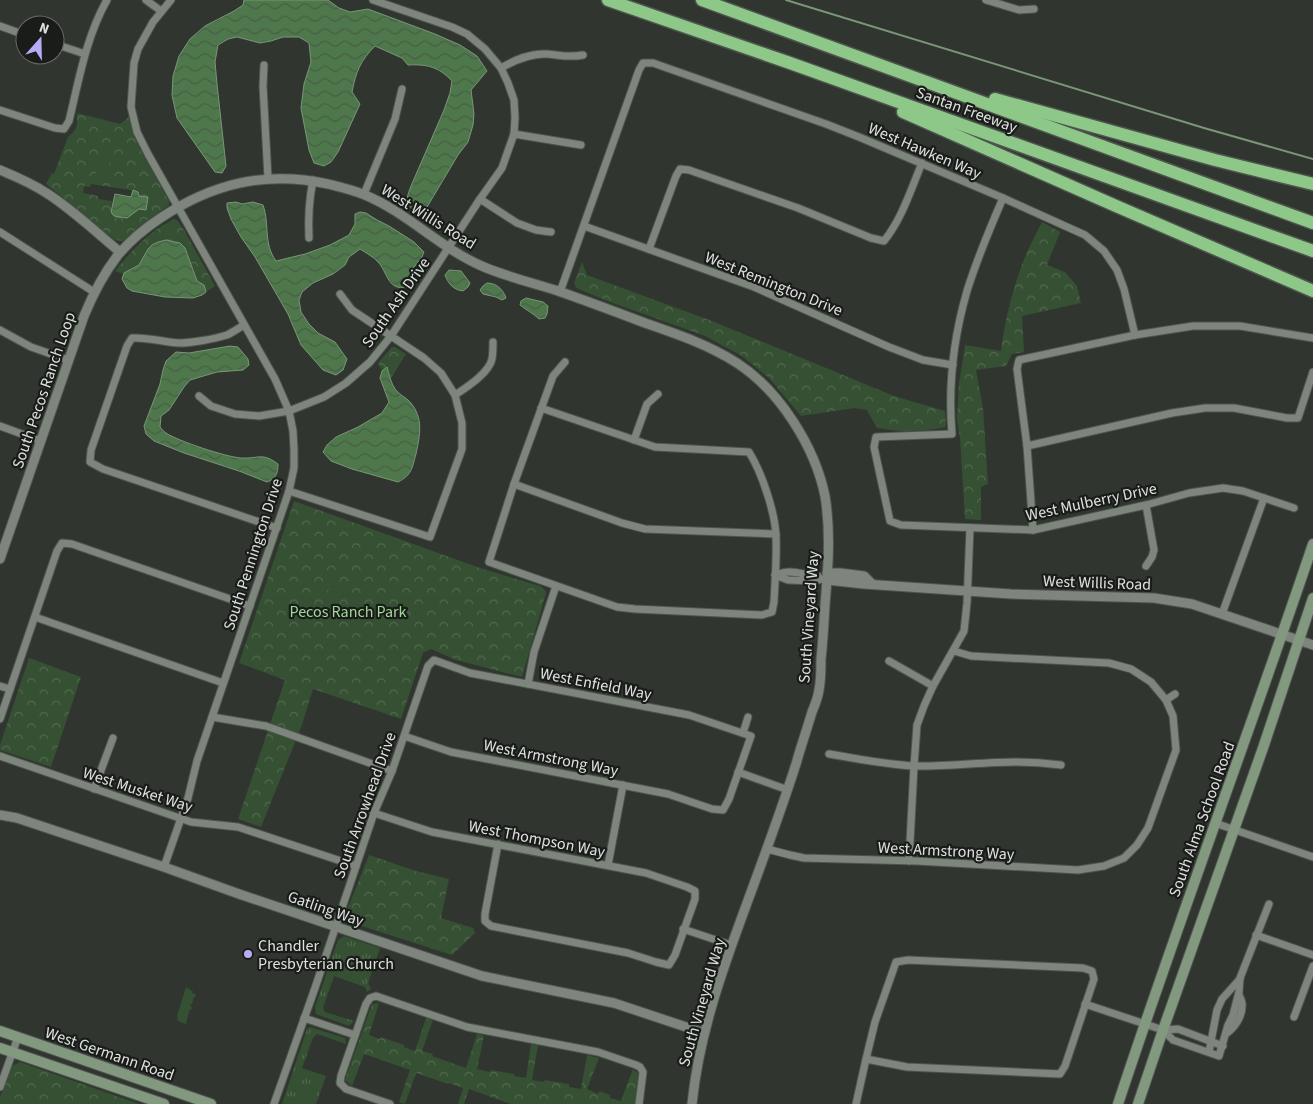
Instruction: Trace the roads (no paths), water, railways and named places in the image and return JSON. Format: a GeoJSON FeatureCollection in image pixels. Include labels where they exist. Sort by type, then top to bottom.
{"type":"FeatureCollection","features":[{"type":"Feature","properties":{"kind":"highway","name":"Santan Freeway"},"geometry":{"type":"LineString","coordinates":[[608,0],[790,63],[1313,251]]}},
{"type":"Feature","properties":{"kind":"highway","name":"Santan Freeway"},"geometry":{"type":"LineString","coordinates":[[702,0],[1313,223]]}},
{"type":"Feature","properties":{"kind":"highway"},"geometry":{"type":"LineString","coordinates":[[790,63],[1313,291]]}},
{"type":"Feature","properties":{"kind":"highway"},"geometry":{"type":"LineString","coordinates":[[890,68],[1209,158],[1313,184]]}},
{"type":"Feature","properties":{"kind":"main road"},"geometry":{"type":"LineString","coordinates":[[1262,269],[1278,280],[1313,295]]}},
{"type":"Feature","properties":{"kind":"main road","name":"South Alma School Road"},"geometry":{"type":"LineString","coordinates":[[1118,1104],[1313,544]]}},
{"type":"Feature","properties":{"kind":"main road"},"geometry":{"type":"LineString","coordinates":[[1138,1104],[1273,719],[1313,598]]}},
{"type":"Feature","properties":{"kind":"main road","name":"West Germann Road"},"geometry":{"type":"LineString","coordinates":[[2,1032],[211,1104]]}},
{"type":"Feature","properties":{"kind":"main road","name":"West Germann Road"},"geometry":{"type":"LineString","coordinates":[[0,1048],[164,1104]]}},
{"type":"Feature","properties":{"kind":"street"},"geometry":{"type":"LineString","coordinates":[[0,110],[55,128],[64,129],[69,120],[85,54],[98,16],[107,0]]}},
{"type":"Feature","properties":{"kind":"street"},"geometry":{"type":"LineString","coordinates":[[146,0],[161,11]]}},
{"type":"Feature","properties":{"kind":"street","name":"South Pennington Drive"},"geometry":{"type":"LineString","coordinates":[[164,867],[188,798],[197,762],[223,682],[277,528],[294,468],[293,431],[289,411],[275,379],[137,132],[131,107],[134,64],[138,49],[152,22],[171,0]]}},
{"type":"Feature","properties":{"kind":"street","name":"South Ash Drive"},"geometry":{"type":"LineString","coordinates":[[198,396],[211,406],[235,414],[259,416],[289,411],[324,397],[346,383],[370,362],[391,336],[502,168],[514,134],[514,100],[501,68],[485,48],[467,34],[452,26],[373,0]]}},
{"type":"Feature","properties":{"kind":"street"},"geometry":{"type":"LineString","coordinates":[[986,0],[1019,10],[1034,9]]}},
{"type":"Feature","properties":{"kind":"street"},"geometry":{"type":"LineString","coordinates":[[0,26],[15,31]]}},
{"type":"Feature","properties":{"kind":"street"},"geometry":{"type":"LineString","coordinates":[[65,47],[85,54]]}},
{"type":"Feature","properties":{"kind":"street"},"geometry":{"type":"LineString","coordinates":[[501,68],[515,60],[531,55],[545,54],[572,58],[583,55]]}},
{"type":"Feature","properties":{"kind":"street","name":"West Hawken Way"},"geometry":{"type":"LineString","coordinates":[[584,226],[639,70],[643,63],[653,63],[826,124],[1003,198],[1085,236],[1104,251],[1117,270],[1124,289],[1135,335]]}},
{"type":"Feature","properties":{"kind":"street"},"geometry":{"type":"LineString","coordinates":[[264,65],[263,86],[268,178]]}},
{"type":"Feature","properties":{"kind":"street"},"geometry":{"type":"LineString","coordinates":[[364,194],[395,119],[402,89]]}},
{"type":"Feature","properties":{"kind":"street"},"geometry":{"type":"LineString","coordinates":[[514,134],[582,145]]}},
{"type":"Feature","properties":{"kind":"street"},"geometry":{"type":"LineString","coordinates":[[649,249],[680,169],[689,170],[789,205],[871,238],[884,241],[903,210],[922,163]]}},
{"type":"Feature","properties":{"kind":"street"},"geometry":{"type":"LineString","coordinates":[[0,170],[50,195],[120,252]]}},
{"type":"Feature","properties":{"kind":"street","name":"West Willis Road"},"geometry":{"type":"LineString","coordinates":[[112,264],[120,252],[152,224],[178,206],[201,195],[246,181],[268,178],[313,180],[364,194],[387,206],[467,259],[487,268],[560,292]]}},
{"type":"Feature","properties":{"kind":"street"},"geometry":{"type":"LineString","coordinates":[[309,238],[308,220],[313,180]]}},
{"type":"Feature","properties":{"kind":"street"},"geometry":{"type":"LineString","coordinates":[[953,365],[962,311],[968,290],[1003,198]]}},
{"type":"Feature","properties":{"kind":"street"},"geometry":{"type":"LineString","coordinates":[[480,199],[517,223],[536,230],[551,232]]}},
{"type":"Feature","properties":{"kind":"street"},"geometry":{"type":"LineString","coordinates":[[560,292],[584,226]]}},
{"type":"Feature","properties":{"kind":"street","name":"West Remington Drive"},"geometry":{"type":"LineString","coordinates":[[584,226],[754,287],[922,360],[953,365]]}},
{"type":"Feature","properties":{"kind":"street"},"geometry":{"type":"LineString","coordinates":[[0,232],[94,292]]}},
{"type":"Feature","properties":{"kind":"street","name":"South Pecos Ranch Loop"},"geometry":{"type":"LineString","coordinates":[[0,559],[84,316],[94,292],[112,264]]}},
{"type":"Feature","properties":{"kind":"street","name":"South Vineyard Way"},"geometry":{"type":"LineString","coordinates":[[560,292],[695,340],[741,366],[760,381],[794,422],[812,456],[824,494],[829,531],[819,690],[788,790],[732,945],[704,1033],[694,1077],[692,1104]]}},
{"type":"Feature","properties":{"kind":"street"},"geometry":{"type":"LineString","coordinates":[[289,491],[430,538],[462,449],[462,423],[455,395],[441,373],[424,358],[352,310],[340,294]]}},
{"type":"Feature","properties":{"kind":"street"},"geometry":{"type":"LineString","coordinates":[[244,325],[227,335],[182,343],[157,341],[142,337],[132,338],[127,346],[94,442],[90,462],[103,469],[277,528]]}},
{"type":"Feature","properties":{"kind":"street"},"geometry":{"type":"LineString","coordinates":[[1034,530],[1027,446],[1017,368],[1020,360],[1135,335],[1193,326],[1240,326],[1313,338]]}},
{"type":"Feature","properties":{"kind":"street"},"geometry":{"type":"LineString","coordinates":[[0,330],[31,347],[68,360]]}},
{"type":"Feature","properties":{"kind":"street"},"geometry":{"type":"LineString","coordinates":[[455,395],[481,376],[492,360],[493,342]]}},
{"type":"Feature","properties":{"kind":"street"},"geometry":{"type":"LineString","coordinates":[[541,408],[655,447],[749,452],[768,496],[776,534],[772,612],[762,615],[617,607],[489,562],[514,484],[541,408],[553,376],[565,362]]}},
{"type":"Feature","properties":{"kind":"street","name":"West Mulberry Drive"},"geometry":{"type":"LineString","coordinates":[[953,365],[952,434],[876,437],[874,447],[890,521],[900,525],[1034,530],[1146,505],[1189,493],[1223,488],[1242,491],[1294,508]]}},
{"type":"Feature","properties":{"kind":"street"},"geometry":{"type":"LineString","coordinates":[[1027,446],[1172,413],[1205,408],[1234,408],[1287,418],[1298,418],[1313,372]]}},
{"type":"Feature","properties":{"kind":"street"},"geometry":{"type":"LineString","coordinates":[[634,440],[647,404],[658,394]]}},
{"type":"Feature","properties":{"kind":"street"},"geometry":{"type":"LineString","coordinates":[[0,426],[41,441]]}},
{"type":"Feature","properties":{"kind":"street"},"geometry":{"type":"LineString","coordinates":[[514,484],[622,522],[645,528],[776,534]]}},
{"type":"Feature","properties":{"kind":"street"},"geometry":{"type":"LineString","coordinates":[[1222,614],[1264,498]]}},
{"type":"Feature","properties":{"kind":"street"},"geometry":{"type":"LineString","coordinates":[[1146,505],[1154,550],[1146,566]]}},
{"type":"Feature","properties":{"kind":"street"},"geometry":{"type":"LineString","coordinates":[[909,862],[917,725],[933,686],[964,631],[970,528]]}},
{"type":"Feature","properties":{"kind":"street"},"geometry":{"type":"LineString","coordinates":[[0,719],[57,551],[62,543],[72,544],[250,606]]}},
{"type":"Feature","properties":{"kind":"street","name":"West Willis Road"},"geometry":{"type":"LineString","coordinates":[[775,575],[788,580],[816,581],[840,573],[864,576],[872,584],[967,591],[1154,598],[1192,604],[1313,645]]}},
{"type":"Feature","properties":{"kind":"street"},"geometry":{"type":"LineString","coordinates":[[528,684],[534,652],[556,586]]}},
{"type":"Feature","properties":{"kind":"street"},"geometry":{"type":"LineString","coordinates":[[35,617],[223,682]]}},
{"type":"Feature","properties":{"kind":"street"},"geometry":{"type":"LineString","coordinates":[[954,651],[971,656],[1109,663],[1131,669],[1151,682],[1166,700],[1175,694]]}},
{"type":"Feature","properties":{"kind":"street","name":"West Enfield Way"},"geometry":{"type":"LineString","coordinates":[[434,660],[470,673],[689,715],[743,733],[751,736],[738,772]]}},
{"type":"Feature","properties":{"kind":"street","name":"South Arrowhead Drive"},"geometry":{"type":"LineString","coordinates":[[274,1104],[374,812],[392,771],[428,666],[434,660]]}},
{"type":"Feature","properties":{"kind":"street"},"geometry":{"type":"LineString","coordinates":[[889,661],[933,686]]}},
{"type":"Feature","properties":{"kind":"street"},"geometry":{"type":"LineString","coordinates":[[0,686],[10,689]]}},
{"type":"Feature","properties":{"kind":"street","name":"West Armstrong Way"},"geometry":{"type":"LineString","coordinates":[[767,849],[804,858],[1078,870],[1104,866],[1124,858],[1137,845],[1148,828],[1176,750],[1173,716],[1166,700]]}},
{"type":"Feature","properties":{"kind":"street"},"geometry":{"type":"LineString","coordinates":[[212,717],[266,726],[392,771]]}},
{"type":"Feature","properties":{"kind":"street"},"geometry":{"type":"LineString","coordinates":[[743,733],[748,717]]}},
{"type":"Feature","properties":{"kind":"street","name":"West Armstrong Way"},"geometry":{"type":"LineString","coordinates":[[404,736],[451,752],[668,794],[712,809],[723,810],[729,799],[738,772]]}},
{"type":"Feature","properties":{"kind":"street"},"geometry":{"type":"LineString","coordinates":[[94,789],[113,738]]}},
{"type":"Feature","properties":{"kind":"street"},"geometry":{"type":"LineString","coordinates":[[829,754],[880,763],[914,766],[1014,762],[1062,765]]}},
{"type":"Feature","properties":{"kind":"street","name":"West Musket Way"},"geometry":{"type":"LineString","coordinates":[[0,756],[191,822],[238,827],[356,866]]}},
{"type":"Feature","properties":{"kind":"street"},"geometry":{"type":"LineString","coordinates":[[738,772],[788,790]]}},
{"type":"Feature","properties":{"kind":"street"},"geometry":{"type":"LineString","coordinates":[[608,865],[623,785]]}},
{"type":"Feature","properties":{"kind":"street","name":"West Thompson Way"},"geometry":{"type":"LineString","coordinates":[[374,812],[432,832],[646,873],[687,887],[695,891],[695,899],[684,929]]}},
{"type":"Feature","properties":{"kind":"street","name":"Gatling Way"},"geometry":{"type":"LineString","coordinates":[[0,815],[17,818],[164,867],[482,976],[614,1003],[704,1033]]}},
{"type":"Feature","properties":{"kind":"street"},"geometry":{"type":"LineString","coordinates":[[1215,823],[1313,857]]}},
{"type":"Feature","properties":{"kind":"street"},"geometry":{"type":"LineString","coordinates":[[498,844],[485,914],[485,921],[491,926],[628,952],[669,965],[675,955],[684,929],[732,945]]}},
{"type":"Feature","properties":{"kind":"street"},"geometry":{"type":"LineString","coordinates":[[1163,1030],[1173,1040],[1219,1056],[1228,1025],[1234,1015],[1240,978],[1268,904]]}},
{"type":"Feature","properties":{"kind":"street"},"geometry":{"type":"LineString","coordinates":[[1256,935],[1313,955]]}},
{"type":"Feature","properties":{"kind":"street"},"geometry":{"type":"LineString","coordinates":[[856,1104],[866,1059],[875,1022],[896,962],[908,960],[1083,968],[1092,971],[1094,979],[1065,1066],[1060,1074],[907,1067],[866,1059]]}},
{"type":"Feature","properties":{"kind":"street"},"geometry":{"type":"LineString","coordinates":[[1294,1017],[1313,966]]}},
{"type":"Feature","properties":{"kind":"street"},"geometry":{"type":"LineString","coordinates":[[1209,1052],[1217,1010],[1222,999],[1240,978]]}},
{"type":"Feature","properties":{"kind":"street"},"geometry":{"type":"LineString","coordinates":[[390,1104],[346,1088],[340,1083],[366,1004],[370,998],[376,996],[480,1030],[598,1052],[636,1065],[643,1072],[639,1104]]}},
{"type":"Feature","properties":{"kind":"street"},"geometry":{"type":"LineString","coordinates":[[1085,1004],[1144,1025],[1163,1030],[1178,1029],[1223,1046]]}},
{"type":"Feature","properties":{"kind":"street"},"geometry":{"type":"LineString","coordinates":[[304,1018],[355,1035]]}},
{"type":"Feature","properties":{"kind":"street"},"geometry":{"type":"LineString","coordinates":[[0,1048],[2,1032]]}},
{"type":"Feature","properties":{"kind":"street"},"geometry":{"type":"LineString","coordinates":[[0,1087],[18,1037]]}},
{"type":"Feature","properties":{"kind":"water"},"geometry":{"type":"Polygon","coordinates":[[[244,0],[328,0],[339,8],[350,12],[368,9],[435,34],[460,45],[477,56],[487,71],[471,90],[474,114],[468,142],[458,155],[427,207],[421,211],[412,209],[408,203],[408,196],[444,110],[452,81],[442,72],[432,67],[408,65],[402,58],[375,46],[362,62],[355,78],[352,92],[360,104],[338,152],[331,162],[324,166],[314,163],[309,150],[301,108],[304,84],[311,62],[309,43],[299,37],[283,37],[260,43],[237,37],[228,39],[218,45],[215,62],[226,166],[222,173],[215,172],[177,118],[172,95],[173,76],[179,56],[190,39],[205,26],[243,5],[244,0]]]}},
{"type":"Feature","properties":{"kind":"water"},"geometry":{"type":"Polygon","coordinates":[[[133,190],[138,192],[139,196],[148,197],[146,210],[139,209],[127,218],[114,216],[111,212],[115,194],[131,197],[133,190]]]}},
{"type":"Feature","properties":{"kind":"water"},"geometry":{"type":"Polygon","coordinates":[[[236,202],[242,204],[253,202],[263,205],[269,247],[276,261],[305,254],[330,245],[349,235],[355,224],[355,214],[360,212],[366,213],[389,226],[414,242],[424,252],[414,267],[407,287],[401,288],[392,284],[379,263],[360,249],[349,257],[345,265],[333,274],[313,283],[302,292],[299,300],[301,312],[309,324],[318,333],[335,342],[347,359],[343,370],[336,375],[323,370],[301,345],[288,314],[231,219],[227,203],[236,202]]]}},
{"type":"Feature","properties":{"kind":"water"},"geometry":{"type":"Polygon","coordinates":[[[166,240],[180,243],[185,248],[197,281],[204,285],[206,292],[202,295],[193,298],[165,297],[132,291],[127,288],[122,279],[124,273],[139,265],[152,245],[166,240]]]}},
{"type":"Feature","properties":{"kind":"water"},"geometry":{"type":"Polygon","coordinates":[[[449,270],[461,271],[470,283],[468,287],[463,291],[451,286],[445,275],[449,270]]]}},
{"type":"Feature","properties":{"kind":"water"},"geometry":{"type":"Polygon","coordinates":[[[487,283],[499,287],[506,298],[502,300],[483,294],[480,290],[487,283]]]}},
{"type":"Feature","properties":{"kind":"water"},"geometry":{"type":"Polygon","coordinates":[[[526,298],[543,302],[548,306],[545,318],[539,319],[520,305],[521,301],[526,298]]]}},
{"type":"Feature","properties":{"kind":"water"},"geometry":{"type":"Polygon","coordinates":[[[230,346],[238,347],[248,359],[249,365],[243,370],[217,372],[190,380],[169,410],[161,416],[160,427],[172,436],[214,452],[241,458],[264,457],[273,460],[278,464],[277,473],[273,479],[267,482],[184,453],[154,441],[146,434],[144,426],[160,384],[166,361],[176,352],[189,353],[230,346]]]}},
{"type":"Feature","properties":{"kind":"water"},"geometry":{"type":"Polygon","coordinates":[[[387,367],[395,389],[414,408],[420,427],[412,467],[409,474],[398,482],[331,461],[323,452],[327,445],[336,437],[382,413],[389,402],[380,378],[382,371],[387,367]]]}},
{"type":"Feature","properties":{"kind":"waterway"},"geometry":{"type":"LineString","coordinates":[[786,0],[1204,128],[1313,159]]}},
{"type":"Feature","properties":{"kind":"place","name":"Chandler Presbyterian Church"},"geometry":{"type":"Point","coordinates":[248,954]}},
{"type":"Feature","properties":{"kind":"park label","name":"Pecos Ranch Park"},"geometry":{"type":"Point","coordinates":[348,611]}}]}
